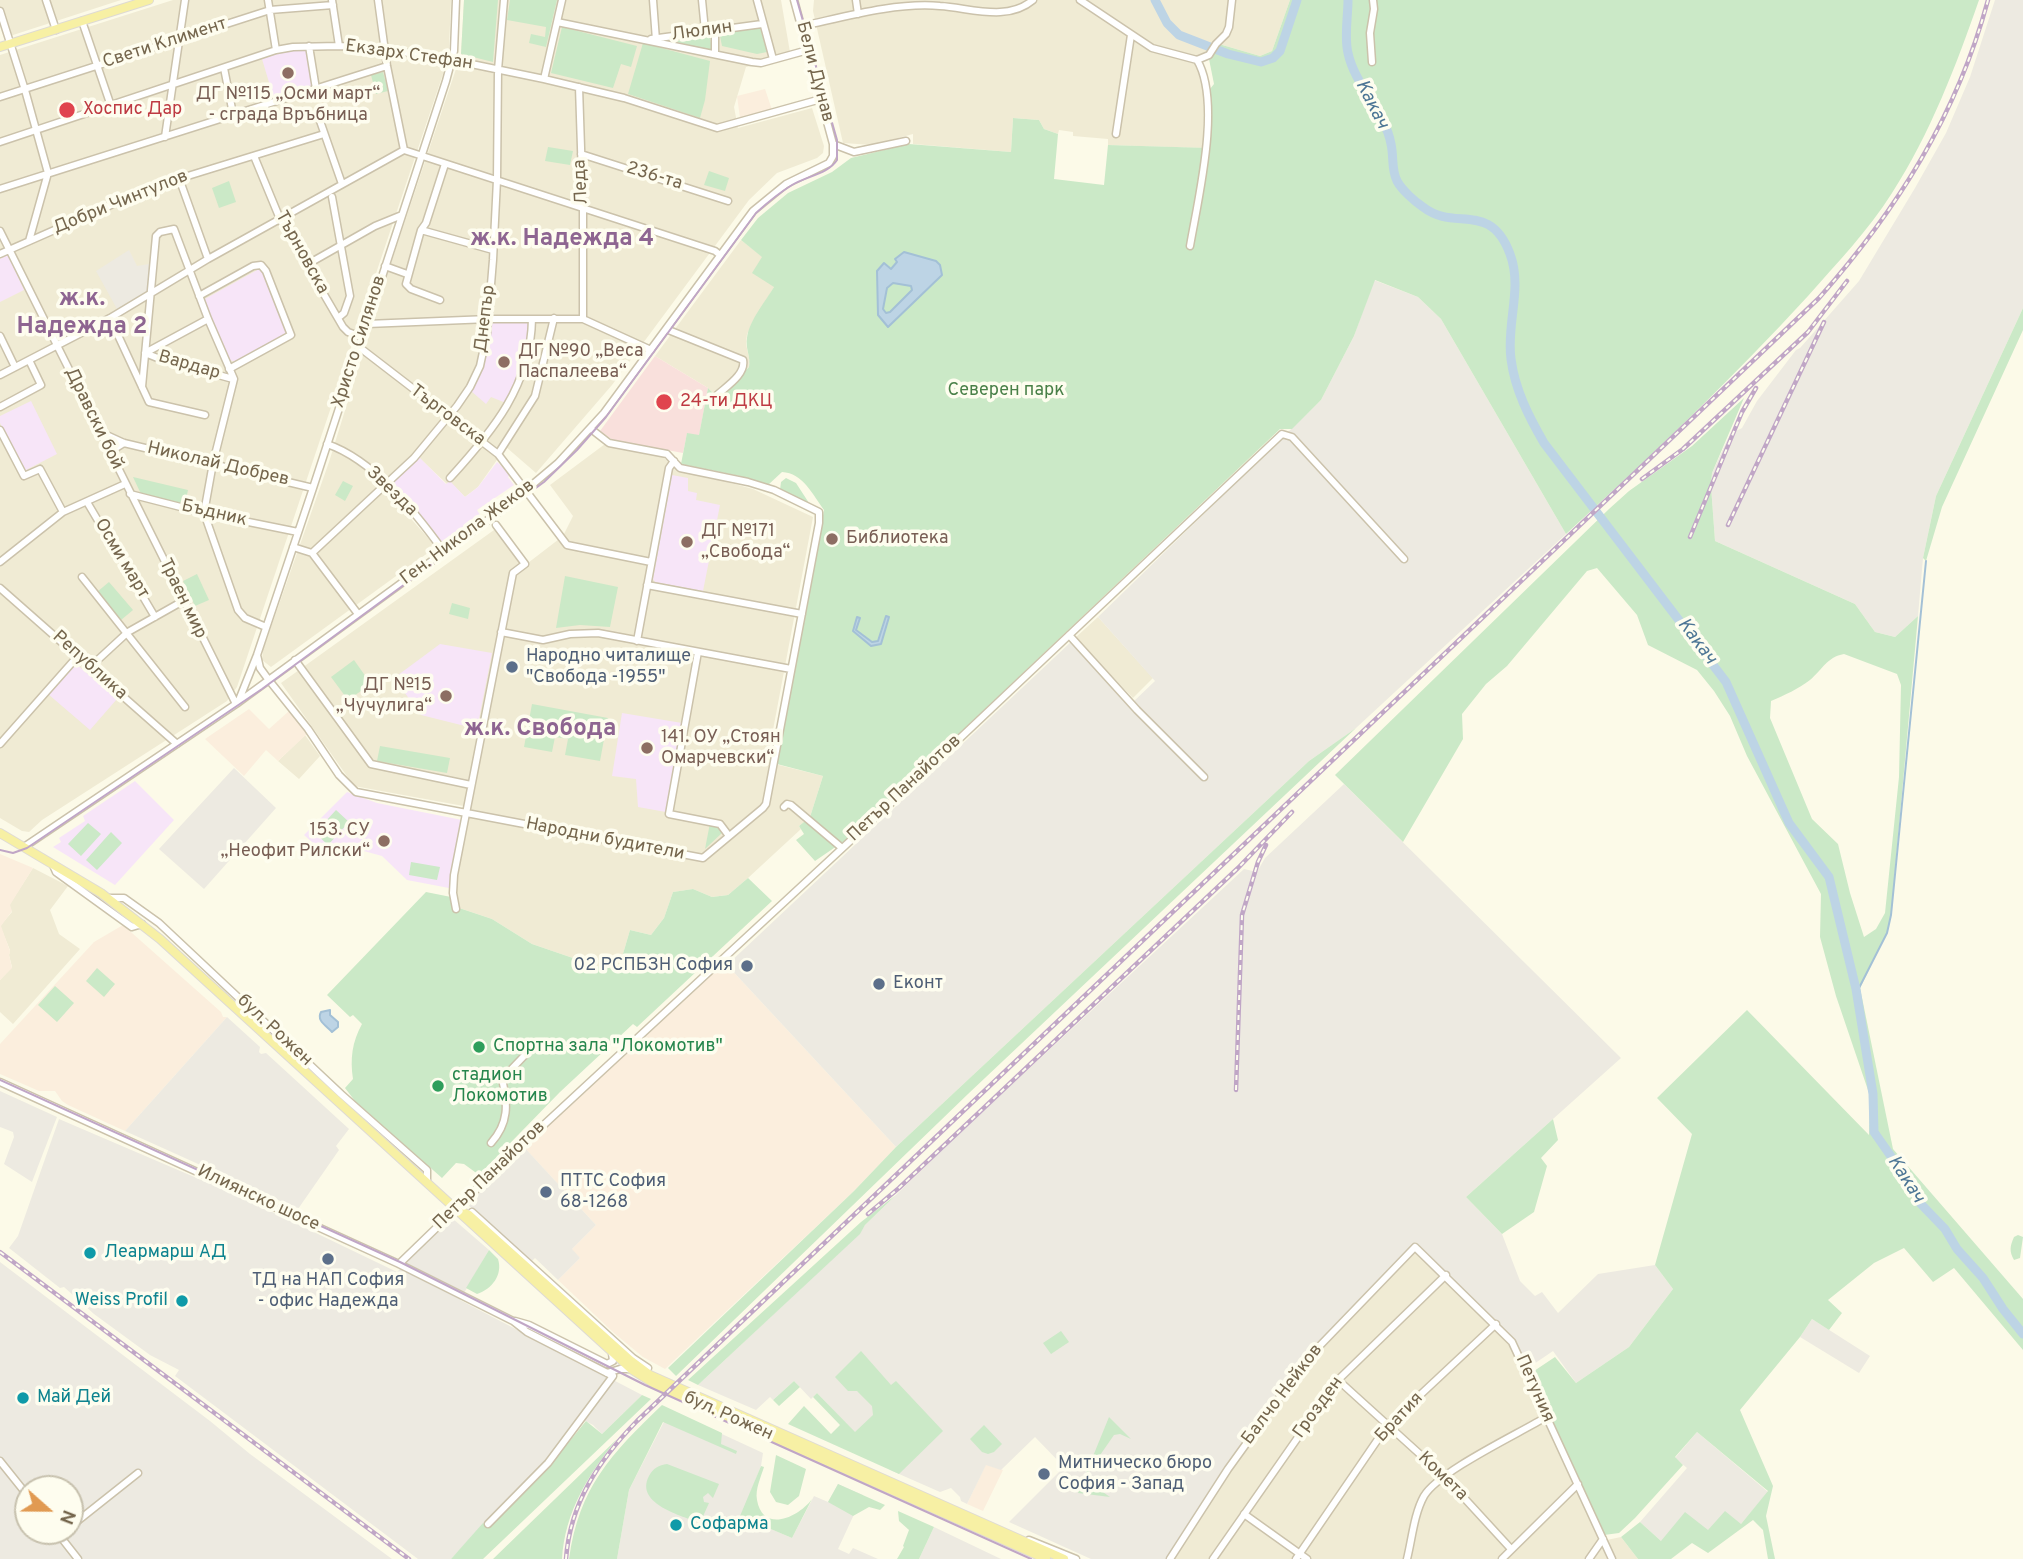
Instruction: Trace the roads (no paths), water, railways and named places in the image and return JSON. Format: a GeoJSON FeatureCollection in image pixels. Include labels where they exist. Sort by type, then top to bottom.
{"type":"FeatureCollection","features":[{"type":"Feature","properties":{"kind":"main road"},"geometry":{"type":"LineString","coordinates":[[0,47],[82,22],[121,4],[149,0]]}},
{"type":"Feature","properties":{"kind":"main road","name":"бул. Рожен"},"geometry":{"type":"LineString","coordinates":[[0,833],[107,898],[142,924],[633,1371],[658,1386],[1045,1559]]}},
{"type":"Feature","properties":{"kind":"main road","name":"бул. Рожен"},"geometry":{"type":"LineString","coordinates":[[455,1208],[468,1215],[650,1375],[1064,1559]]}},
{"type":"Feature","properties":{"kind":"street"},"geometry":{"type":"LineString","coordinates":[[46,0],[55,30]]}},
{"type":"Feature","properties":{"kind":"street"},"geometry":{"type":"LineString","coordinates":[[165,137],[185,0]]}},
{"type":"Feature","properties":{"kind":"street"},"geometry":{"type":"LineString","coordinates":[[268,0],[276,50]]}},
{"type":"Feature","properties":{"kind":"street"},"geometry":{"type":"LineString","coordinates":[[378,0],[384,49],[404,150]]}},
{"type":"Feature","properties":{"kind":"street","name":"Христо Силянов"},"geometry":{"type":"LineString","coordinates":[[237,703],[257,655],[313,488],[452,60],[456,0]]}},
{"type":"Feature","properties":{"kind":"street","name":"Днепър"},"geometry":{"type":"LineString","coordinates":[[312,553],[387,484],[448,418],[470,387],[480,366],[489,319],[497,180],[498,70],[505,0]]}},
{"type":"Feature","properties":{"kind":"street"},"geometry":{"type":"LineString","coordinates":[[544,79],[562,0]]}},
{"type":"Feature","properties":{"kind":"street"},"geometry":{"type":"LineString","coordinates":[[653,0],[656,41]]}},
{"type":"Feature","properties":{"kind":"street"},"geometry":{"type":"LineString","coordinates":[[702,0],[705,31]]}},
{"type":"Feature","properties":{"kind":"street"},"geometry":{"type":"LineString","coordinates":[[757,0],[773,60]]}},
{"type":"Feature","properties":{"kind":"street","name":"Бели Дунав"},"geometry":{"type":"LineString","coordinates":[[793,0],[834,144]]}},
{"type":"Feature","properties":{"kind":"street"},"geometry":{"type":"LineString","coordinates":[[856,0],[858,14]]}},
{"type":"Feature","properties":{"kind":"street"},"geometry":{"type":"LineString","coordinates":[[802,26],[921,3],[1010,13],[1033,0]]}},
{"type":"Feature","properties":{"kind":"street"},"geometry":{"type":"LineString","coordinates":[[1080,0],[1152,48],[1197,60],[1211,53],[1226,34],[1232,0]]}},
{"type":"Feature","properties":{"kind":"street"},"geometry":{"type":"LineString","coordinates":[[1372,62],[1370,33],[1373,0]]}},
{"type":"Feature","properties":{"kind":"street"},"geometry":{"type":"LineString","coordinates":[[332,3],[339,46]]}},
{"type":"Feature","properties":{"kind":"street","name":"Свети Климент"},"geometry":{"type":"LineString","coordinates":[[0,97],[270,10],[332,3]]}},
{"type":"Feature","properties":{"kind":"street"},"geometry":{"type":"LineString","coordinates":[[0,11],[48,173],[29,241]]}},
{"type":"Feature","properties":{"kind":"street"},"geometry":{"type":"LineString","coordinates":[[82,22],[111,106]]}},
{"type":"Feature","properties":{"kind":"street"},"geometry":{"type":"LineString","coordinates":[[557,22],[752,62],[773,60],[808,50]]}},
{"type":"Feature","properties":{"kind":"street","name":"Люлин"},"geometry":{"type":"LineString","coordinates":[[656,41],[705,31],[762,24]]}},
{"type":"Feature","properties":{"kind":"street"},"geometry":{"type":"LineString","coordinates":[[715,30],[715,54]]}},
{"type":"Feature","properties":{"kind":"street"},"geometry":{"type":"LineString","coordinates":[[1116,134],[1131,35]]}},
{"type":"Feature","properties":{"kind":"street"},"geometry":{"type":"LineString","coordinates":[[309,46],[316,89]]}},
{"type":"Feature","properties":{"kind":"street","name":"Екзарх Стефан"},"geometry":{"type":"LineString","coordinates":[[0,142],[276,50],[309,46],[384,49],[452,60],[624,98],[717,128],[821,99]]}},
{"type":"Feature","properties":{"kind":"street"},"geometry":{"type":"LineString","coordinates":[[1190,246],[1206,148],[1206,85],[1197,60]]}},
{"type":"Feature","properties":{"kind":"street"},"geometry":{"type":"LineString","coordinates":[[0,189],[387,66]]}},
{"type":"Feature","properties":{"kind":"street"},"geometry":{"type":"LineString","coordinates":[[224,68],[233,114]]}},
{"type":"Feature","properties":{"kind":"street","name":"Леда"},"geometry":{"type":"LineString","coordinates":[[579,87],[583,319]]}},
{"type":"Feature","properties":{"kind":"street"},"geometry":{"type":"LineString","coordinates":[[319,118],[342,184]]}},
{"type":"Feature","properties":{"kind":"street","name":"Добри Чинтулов"},"geometry":{"type":"LineString","coordinates":[[0,254],[152,187],[324,134]]}},
{"type":"Feature","properties":{"kind":"street"},"geometry":{"type":"LineString","coordinates":[[834,144],[853,152],[906,141]]}},
{"type":"Feature","properties":{"kind":"street","name":"Ген. Никола Жеков"},"geometry":{"type":"LineString","coordinates":[[24,847],[237,703],[527,491],[591,429],[747,218],[771,195],[793,180],[829,163],[834,153],[834,144]]}},
{"type":"Feature","properties":{"kind":"street"},"geometry":{"type":"LineString","coordinates":[[0,375],[110,318],[208,259],[404,150],[715,251],[720,255]]}},
{"type":"Feature","properties":{"kind":"street","name":"236-та"},"geometry":{"type":"LineString","coordinates":[[581,154],[728,201]]}},
{"type":"Feature","properties":{"kind":"street","name":"Търновска"},"geometry":{"type":"LineString","coordinates":[[254,156],[280,219],[338,318],[348,332],[362,337]]}},
{"type":"Feature","properties":{"kind":"street"},"geometry":{"type":"LineString","coordinates":[[440,300],[408,288],[407,274],[445,164]]}},
{"type":"Feature","properties":{"kind":"street"},"geometry":{"type":"LineString","coordinates":[[179,178],[208,259]]}},
{"type":"Feature","properties":{"kind":"street"},"geometry":{"type":"LineString","coordinates":[[332,197],[350,296],[344,313],[338,318]]}},
{"type":"Feature","properties":{"kind":"street"},"geometry":{"type":"LineString","coordinates":[[315,260],[374,226],[402,215]]}},
{"type":"Feature","properties":{"kind":"street"},"geometry":{"type":"LineString","coordinates":[[142,387],[155,239],[160,232],[175,230],[234,379],[213,463],[204,513],[238,610],[245,618],[266,627]]}},
{"type":"Feature","properties":{"kind":"street"},"geometry":{"type":"LineString","coordinates":[[421,230],[493,250]]}},
{"type":"Feature","properties":{"kind":"street","name":"Дравски бой"},"geometry":{"type":"LineString","coordinates":[[0,231],[130,494]]}},
{"type":"Feature","properties":{"kind":"street"},"geometry":{"type":"LineString","coordinates":[[199,296],[253,266],[261,265],[266,271],[291,335],[229,369]]}},
{"type":"Feature","properties":{"kind":"street"},"geometry":{"type":"LineString","coordinates":[[385,266],[407,274]]}},
{"type":"Feature","properties":{"kind":"street"},"geometry":{"type":"LineString","coordinates":[[110,318],[149,402],[205,415]]}},
{"type":"Feature","properties":{"kind":"street"},"geometry":{"type":"LineString","coordinates":[[498,454],[535,396],[554,318]]}},
{"type":"Feature","properties":{"kind":"street"},"geometry":{"type":"LineString","coordinates":[[145,353],[208,319]]}},
{"type":"Feature","properties":{"kind":"street"},"geometry":{"type":"LineString","coordinates":[[366,324],[489,319],[583,319],[651,350]]}},
{"type":"Feature","properties":{"kind":"street"},"geometry":{"type":"LineString","coordinates":[[450,478],[482,443],[521,380],[530,348],[533,319]]}},
{"type":"Feature","properties":{"kind":"street"},"geometry":{"type":"LineString","coordinates":[[666,329],[743,360],[745,365],[742,371],[717,395]]}},
{"type":"Feature","properties":{"kind":"street"},"geometry":{"type":"LineString","coordinates":[[0,336],[16,367]]}},
{"type":"Feature","properties":{"kind":"street","name":"Търговска"},"geometry":{"type":"LineString","coordinates":[[359,347],[498,454],[567,545],[651,562]]}},
{"type":"Feature","properties":{"kind":"street","name":"Вардар"},"geometry":{"type":"LineString","coordinates":[[145,353],[234,379]]}},
{"type":"Feature","properties":{"kind":"street"},"geometry":{"type":"LineString","coordinates":[[0,407],[41,385],[29,360]]}},
{"type":"Feature","properties":{"kind":"street"},"geometry":{"type":"LineString","coordinates":[[0,429],[24,476],[40,469],[63,512]]}},
{"type":"Feature","properties":{"kind":"street"},"geometry":{"type":"LineString","coordinates":[[591,429],[609,443],[667,454],[674,461],[669,468],[636,641]]}},
{"type":"Feature","properties":{"kind":"street","name":"Николай Добрев"},"geometry":{"type":"LineString","coordinates":[[100,432],[124,443],[313,488]]}},
{"type":"Feature","properties":{"kind":"street","name":"Петър Панайотов"},"geometry":{"type":"LineString","coordinates":[[399,1264],[455,1208],[1282,434],[1293,437],[1404,559]]}},
{"type":"Feature","properties":{"kind":"street","name":"Николай Добрев"},"geometry":{"type":"LineString","coordinates":[[112,458],[116,448],[124,443]]}},
{"type":"Feature","properties":{"kind":"street","name":"Звезда"},"geometry":{"type":"LineString","coordinates":[[327,444],[345,452],[387,484],[427,528],[444,552]]}},
{"type":"Feature","properties":{"kind":"street","name":"Народни будители"},"geometry":{"type":"LineString","coordinates":[[268,679],[308,729],[339,775],[356,792],[697,859],[703,858],[766,804],[819,512],[774,491],[748,482],[680,468],[674,461]]}},
{"type":"Feature","properties":{"kind":"street"},"geometry":{"type":"LineString","coordinates":[[0,562],[63,512],[125,484]]}},
{"type":"Feature","properties":{"kind":"street","name":"Бъдник"},"geometry":{"type":"LineString","coordinates":[[130,494],[204,513],[298,532]]}},
{"type":"Feature","properties":{"kind":"street","name":"Траен мир"},"geometry":{"type":"LineString","coordinates":[[130,494],[237,703]]}},
{"type":"Feature","properties":{"kind":"street","name":"Осми март"},"geometry":{"type":"LineString","coordinates":[[87,502],[155,617]]}},
{"type":"Feature","properties":{"kind":"street"},"geometry":{"type":"LineString","coordinates":[[456,909],[454,876],[501,632],[513,573],[524,564],[496,526]]}},
{"type":"Feature","properties":{"kind":"street"},"geometry":{"type":"LineString","coordinates":[[293,547],[312,553],[358,614]]}},
{"type":"Feature","properties":{"kind":"street"},"geometry":{"type":"LineString","coordinates":[[82,577],[185,707]]}},
{"type":"Feature","properties":{"kind":"street"},"geometry":{"type":"LineString","coordinates":[[647,585],[802,614]]}},
{"type":"Feature","properties":{"kind":"street","name":"Република"},"geometry":{"type":"LineString","coordinates":[[0,588],[177,744]]}},
{"type":"Feature","properties":{"kind":"street"},"geometry":{"type":"LineString","coordinates":[[89,668],[128,632],[183,601]]}},
{"type":"Feature","properties":{"kind":"street"},"geometry":{"type":"LineString","coordinates":[[501,632],[543,640],[585,633],[791,669]]}},
{"type":"Feature","properties":{"kind":"street"},"geometry":{"type":"LineString","coordinates":[[1069,635],[1137,710],[1204,777]]}},
{"type":"Feature","properties":{"kind":"street"},"geometry":{"type":"LineString","coordinates":[[698,652],[669,814],[720,824],[729,836]]}},
{"type":"Feature","properties":{"kind":"street"},"geometry":{"type":"LineString","coordinates":[[257,655],[260,668],[268,679]]}},
{"type":"Feature","properties":{"kind":"street"},"geometry":{"type":"LineString","coordinates":[[0,743],[77,657]]}},
{"type":"Feature","properties":{"kind":"street"},"geometry":{"type":"LineString","coordinates":[[295,660],[371,764],[471,785]]}},
{"type":"Feature","properties":{"kind":"street"},"geometry":{"type":"LineString","coordinates":[[784,807],[791,805],[842,848]]}},
{"type":"Feature","properties":{"kind":"street","name":"бул. Рожен"},"geometry":{"type":"LineString","coordinates":[[52,863],[56,872],[132,927],[142,924]]}},
{"type":"Feature","properties":{"kind":"street","name":"бул. Рожен"},"geometry":{"type":"LineString","coordinates":[[107,898],[124,898],[159,923],[341,1094],[427,1170],[427,1182]]}},
{"type":"Feature","properties":{"kind":"street"},"geometry":{"type":"LineString","coordinates":[[491,1143],[505,1122],[508,1105],[502,1079],[525,1055]]}},
{"type":"Feature","properties":{"kind":"street","name":"Илиянско шосе"},"geometry":{"type":"LineString","coordinates":[[0,1082],[399,1264],[513,1321],[527,1332],[607,1373]]}},
{"type":"Feature","properties":{"kind":"street"},"geometry":{"type":"LineString","coordinates":[[472,1212],[633,1358],[648,1368]]}},
{"type":"Feature","properties":{"kind":"street","name":"Петуния"},"geometry":{"type":"LineString","coordinates":[[1415,1247],[1512,1342],[1612,1559]]}},
{"type":"Feature","properties":{"kind":"street","name":"Балчо Нейков"},"geometry":{"type":"LineString","coordinates":[[1170,1559],[1228,1469],[1308,1358],[1415,1247]]}},
{"type":"Feature","properties":{"kind":"street","name":"Грозден"},"geometry":{"type":"LineString","coordinates":[[1213,1559],[1338,1380],[1446,1275]]}},
{"type":"Feature","properties":{"kind":"street","name":"Илиянско шосе"},"geometry":{"type":"LineString","coordinates":[[513,1321],[529,1325],[607,1364],[613,1361],[612,1353]]}},
{"type":"Feature","properties":{"kind":"street","name":"Братия"},"geometry":{"type":"LineString","coordinates":[[1298,1556],[1387,1426],[1496,1324]]}},
{"type":"Feature","properties":{"kind":"street"},"geometry":{"type":"LineString","coordinates":[[607,1373],[620,1369],[633,1371]]}},
{"type":"Feature","properties":{"kind":"street"},"geometry":{"type":"LineString","coordinates":[[488,1524],[548,1463],[613,1376],[607,1373]]}},
{"type":"Feature","properties":{"kind":"street","name":"Комета"},"geometry":{"type":"LineString","coordinates":[[1338,1380],[1444,1476],[1511,1549]]}},
{"type":"Feature","properties":{"kind":"street"},"geometry":{"type":"LineString","coordinates":[[1407,1559],[1424,1497],[1431,1487],[1444,1476],[1546,1418]]}},
{"type":"Feature","properties":{"kind":"street"},"geometry":{"type":"LineString","coordinates":[[0,1461],[14,1478]]}},
{"type":"Feature","properties":{"kind":"street"},"geometry":{"type":"LineString","coordinates":[[84,1516],[138,1474]]}},
{"type":"Feature","properties":{"kind":"street"},"geometry":{"type":"LineString","coordinates":[[1502,1559],[1578,1484]]}},
{"type":"Feature","properties":{"kind":"street"},"geometry":{"type":"LineString","coordinates":[[1244,1514],[1298,1556],[1307,1559]]}},
{"type":"Feature","properties":{"kind":"street","name":"бул. Рожен"},"geometry":{"type":"LineString","coordinates":[[1009,1533],[1076,1559]]}},
{"type":"Feature","properties":{"kind":"street"},"geometry":{"type":"LineString","coordinates":[[1589,1559],[1603,1539]]}},
{"type":"Feature","properties":{"kind":"water"},"geometry":{"type":"Polygon","coordinates":[[[904,252],[936,261],[940,265],[942,275],[888,327],[878,315],[877,271],[884,263],[891,269],[897,262],[895,259],[904,252]],[[893,283],[887,288],[883,309],[886,313],[912,290],[911,286],[893,283]]]}},
{"type":"Feature","properties":{"kind":"water"},"geometry":{"type":"Polygon","coordinates":[[[886,616],[889,617],[881,644],[871,646],[853,631],[857,617],[860,618],[856,630],[872,642],[878,641],[886,616]]]}},
{"type":"Feature","properties":{"kind":"water"},"geometry":{"type":"Polygon","coordinates":[[[330,1010],[330,1015],[338,1022],[338,1027],[332,1032],[320,1018],[321,1012],[330,1010]]]}},
{"type":"Feature","properties":{"kind":"waterway","name":"Какач"},"geometry":{"type":"LineString","coordinates":[[1155,0],[1167,23],[1179,35],[1228,54],[1261,62],[1273,58],[1280,51],[1297,0]]}},
{"type":"Feature","properties":{"kind":"waterway","name":"Какач"},"geometry":{"type":"LineString","coordinates":[[1348,0],[1348,53],[1357,76],[1388,132],[1397,181],[1412,199],[1435,214],[1482,222],[1492,227],[1502,238],[1510,254],[1515,280],[1511,359],[1519,392],[1533,423],[1544,443],[1726,682],[1789,823],[1829,877],[1856,989],[1873,1094],[1874,1132],[1911,1185],[1919,1202],[1945,1229],[1957,1249],[1983,1278],[2023,1334]]}},
{"type":"Feature","properties":{"kind":"waterway"},"geometry":{"type":"LineString","coordinates":[[1859,988],[1887,933],[1891,915],[1926,561]]}},
{"type":"Feature","properties":{"kind":"tram line"},"geometry":{"type":"LineString","coordinates":[[0,850],[13,853],[27,848],[262,689],[544,482],[577,450],[606,417],[756,213],[787,188],[823,172],[837,160],[837,140],[797,0]]}},
{"type":"Feature","properties":{"kind":"tram line"},"geometry":{"type":"LineString","coordinates":[[0,1080],[400,1262],[645,1385],[1031,1559]]}},
{"type":"Feature","properties":{"kind":"railway"},"geometry":{"type":"LineString","coordinates":[[566,1559],[573,1519],[580,1501],[610,1451],[637,1421],[1819,298],[1874,230],[1921,159],[1959,83],[1988,0]]}},
{"type":"Feature","properties":{"kind":"railway"},"geometry":{"type":"LineString","coordinates":[[1642,479],[1683,449],[1808,332],[1847,281]]}},
{"type":"Feature","properties":{"kind":"railway"},"geometry":{"type":"LineString","coordinates":[[1728,525],[1824,322]]}},
{"type":"Feature","properties":{"kind":"railway"},"geometry":{"type":"LineString","coordinates":[[1690,537],[1742,412],[1756,388]]}},
{"type":"Feature","properties":{"kind":"railway"},"geometry":{"type":"LineString","coordinates":[[868,1214],[899,1188],[1238,868],[1292,812]]}},
{"type":"Feature","properties":{"kind":"railway"},"geometry":{"type":"LineString","coordinates":[[1236,1090],[1242,915],[1266,845]]}},
{"type":"Feature","properties":{"kind":"railway"},"geometry":{"type":"LineString","coordinates":[[0,1252],[409,1559]]}},
{"type":"Feature","properties":{"kind":"place","name":"ДГ №115 „Осми март“ - сграда Връбница"},"geometry":{"type":"Point","coordinates":[288,73]}},
{"type":"Feature","properties":{"kind":"place","name":"Хоспис Дар"},"geometry":{"type":"Point","coordinates":[67,110]}},
{"type":"Feature","properties":{"kind":"place","name":"ДГ №90 „Веса Паспалеева“"},"geometry":{"type":"Point","coordinates":[504,362]}},
{"type":"Feature","properties":{"kind":"place","name":"24-ти ДКЦ"},"geometry":{"type":"Point","coordinates":[664,402]}},
{"type":"Feature","properties":{"kind":"place","name":"Библиотека"},"geometry":{"type":"Point","coordinates":[832,539]}},
{"type":"Feature","properties":{"kind":"place","name":"ДГ №171 „Свобода“"},"geometry":{"type":"Point","coordinates":[687,542]}},
{"type":"Feature","properties":{"kind":"place","name":"Народно читалище \"Свобода -1955\""},"geometry":{"type":"Point","coordinates":[512,667]}},
{"type":"Feature","properties":{"kind":"place","name":"ДГ №15 „Чучулига“"},"geometry":{"type":"Point","coordinates":[446,696]}},
{"type":"Feature","properties":{"kind":"place","name":"141. ОУ „Стоян Омарчевски“"},"geometry":{"type":"Point","coordinates":[647,748]}},
{"type":"Feature","properties":{"kind":"place","name":"153. СУ „Неофит Рилски“"},"geometry":{"type":"Point","coordinates":[384,841]}},
{"type":"Feature","properties":{"kind":"place","name":"02 РСПБЗН София"},"geometry":{"type":"Point","coordinates":[747,966]}},
{"type":"Feature","properties":{"kind":"place","name":"Еконт"},"geometry":{"type":"Point","coordinates":[879,984]}},
{"type":"Feature","properties":{"kind":"place","name":"Спортна зала \"Локомотив\""},"geometry":{"type":"Point","coordinates":[479,1047]}},
{"type":"Feature","properties":{"kind":"place","name":"стадион Локомотив"},"geometry":{"type":"Point","coordinates":[438,1086]}},
{"type":"Feature","properties":{"kind":"place","name":"ПТТС София 68-1268"},"geometry":{"type":"Point","coordinates":[546,1192]}},
{"type":"Feature","properties":{"kind":"place","name":"Леармарш АД"},"geometry":{"type":"Point","coordinates":[90,1253]}},
{"type":"Feature","properties":{"kind":"place","name":"ТД на НАП София - офис Надежда"},"geometry":{"type":"Point","coordinates":[328,1259]}},
{"type":"Feature","properties":{"kind":"place","name":"Weiss Profil"},"geometry":{"type":"Point","coordinates":[182,1301]}},
{"type":"Feature","properties":{"kind":"place","name":"Май Дей"},"geometry":{"type":"Point","coordinates":[23,1398]}},
{"type":"Feature","properties":{"kind":"place","name":"Митническо бюро София - Запад"},"geometry":{"type":"Point","coordinates":[1044,1474]}},
{"type":"Feature","properties":{"kind":"place","name":"Софарма"},"geometry":{"type":"Point","coordinates":[676,1525]}},
{"type":"Feature","properties":{"kind":"district","name":"ж.к. Надежда 4"},"geometry":{"type":"Point","coordinates":[562,240]}},
{"type":"Feature","properties":{"kind":"district","name":"ж.к. Надежда 2"},"geometry":{"type":"Point","coordinates":[82,314]}},
{"type":"Feature","properties":{"kind":"district","name":"ж.к. Свобода"},"geometry":{"type":"Point","coordinates":[540,730]}},
{"type":"Feature","properties":{"kind":"park label","name":"Северен парк"},"geometry":{"type":"Point","coordinates":[1006,391]}}]}
